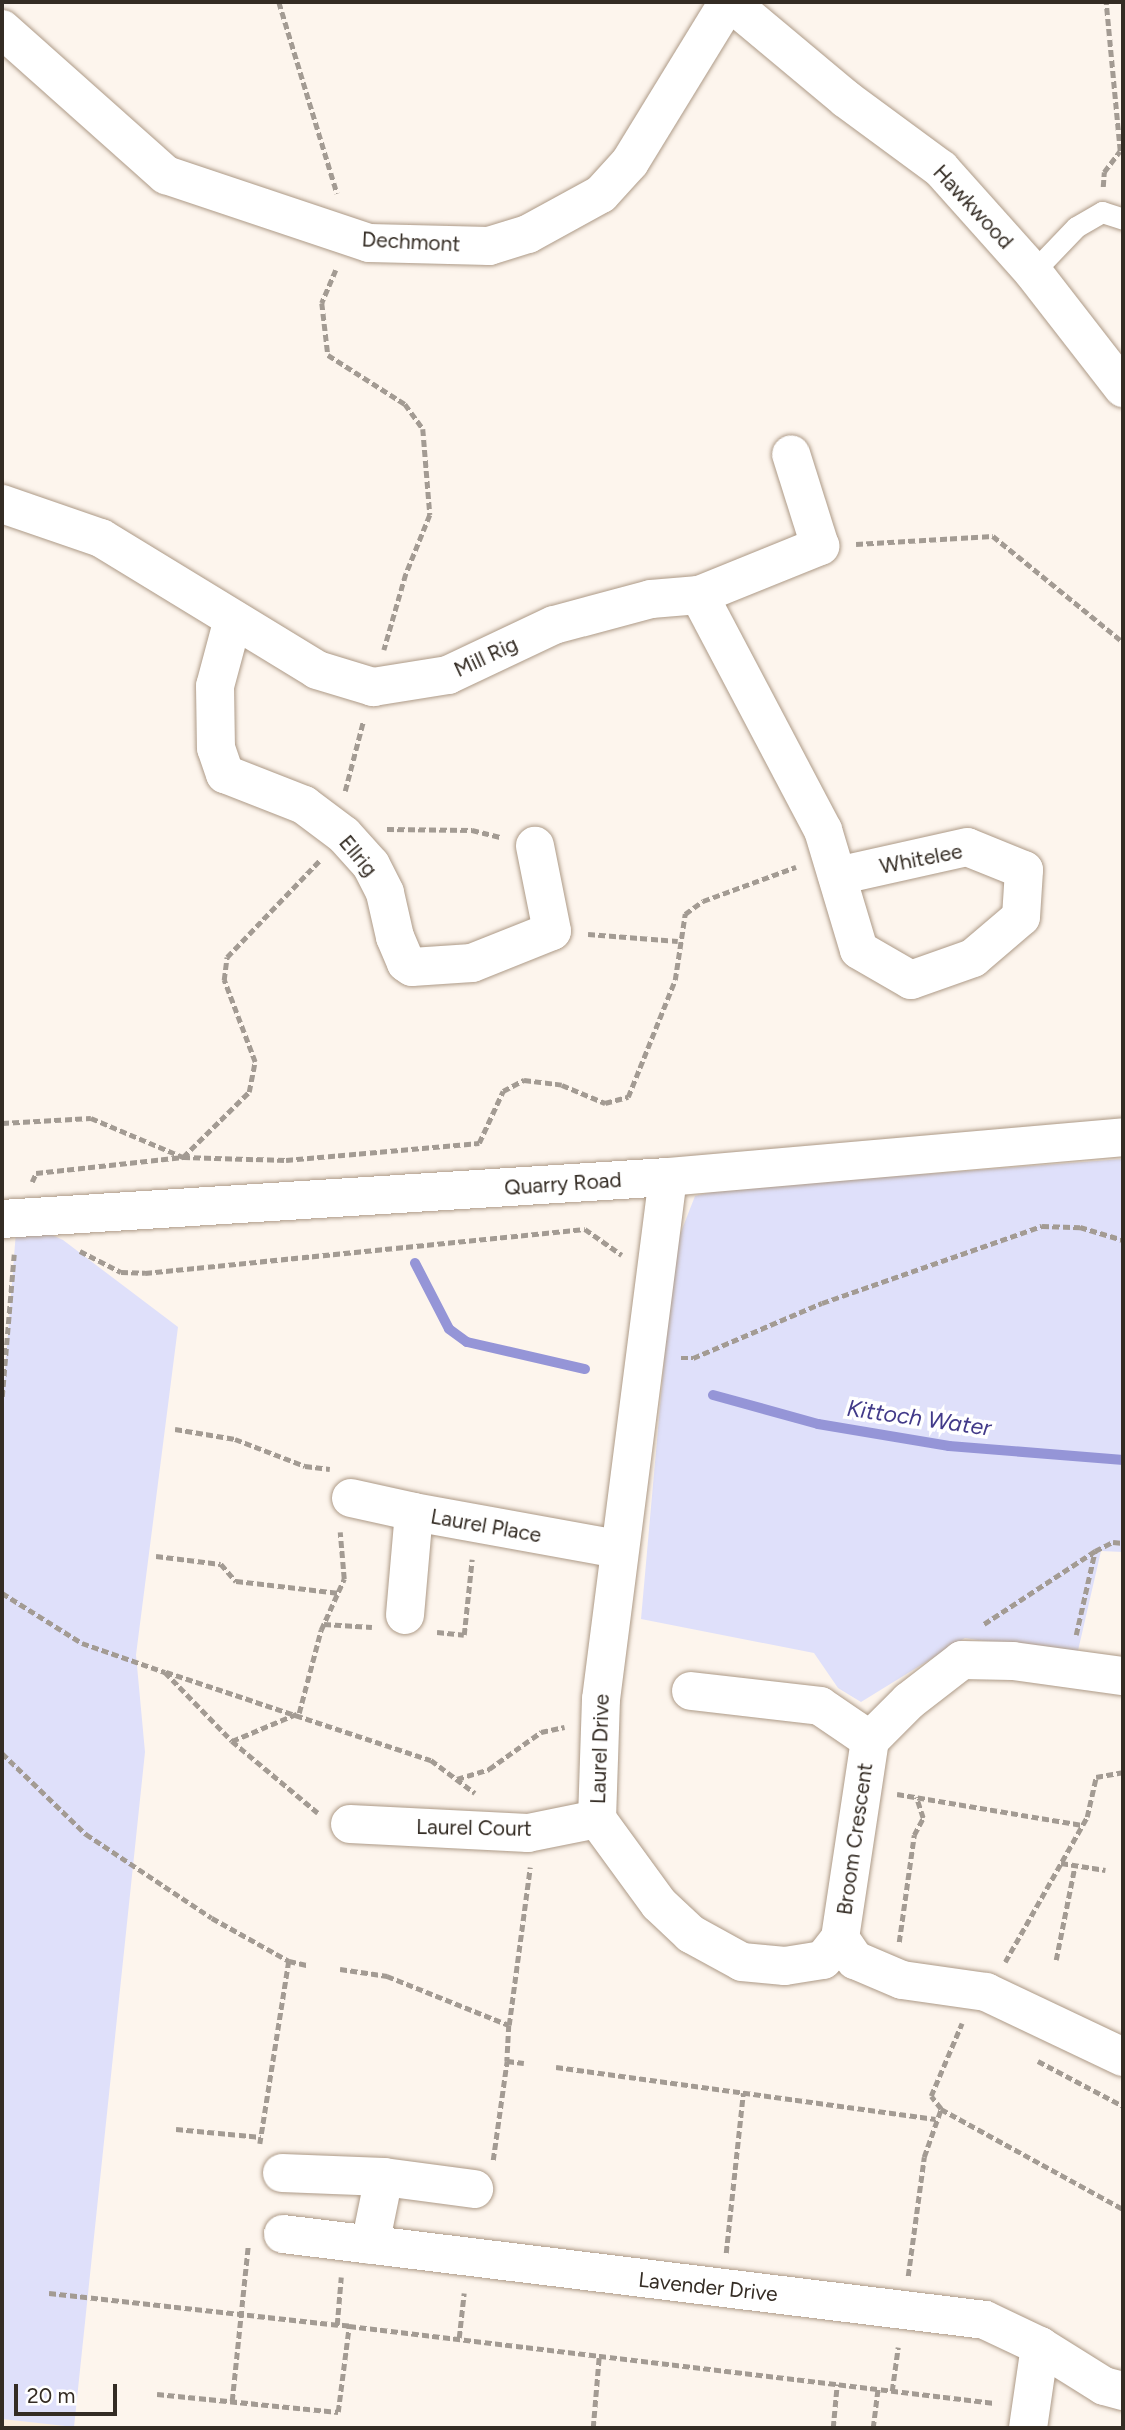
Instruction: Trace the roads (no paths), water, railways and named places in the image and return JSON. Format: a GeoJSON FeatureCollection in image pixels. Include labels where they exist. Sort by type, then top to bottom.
{"type":"FeatureCollection","features":[{"type":"Feature","properties":{"kind":"street"},"geometry":{"type":"LineString","coordinates":[[2,12],[4,2]]}},
{"type":"Feature","properties":{"kind":"street","name":"Dechmont"},"geometry":{"type":"LineString","coordinates":[[2,29],[166,175],[369,243],[489,246],[528,234],[601,194],[630,162],[729,2]]}},
{"type":"Feature","properties":{"kind":"street","name":"Hawkwood"},"geometry":{"type":"LineString","coordinates":[[729,2],[846,99],[941,169],[1033,272],[1123,388]]}},
{"type":"Feature","properties":{"kind":"street","name":"Mill Rig"},"geometry":{"type":"LineString","coordinates":[[2,504],[101,538],[317,670],[373,687],[447,675],[554,625],[651,599],[699,595],[820,546],[791,454]]}},
{"type":"Feature","properties":{"kind":"street","name":"Whitelee"},"geometry":{"type":"LineString","coordinates":[[699,595],[823,831],[833,865],[859,950],[911,980],[973,958],[1021,917],[1024,870],[967,848],[833,865]]}},
{"type":"Feature","properties":{"kind":"street","name":"Ellrig"},"geometry":{"type":"LineString","coordinates":[[233,619],[215,686],[216,748],[225,774],[304,805],[344,835],[371,865],[385,893],[395,937],[412,967],[472,964],[552,932],[534,846]]}},
{"type":"Feature","properties":{"kind":"street","name":"Quarry Road"},"geometry":{"type":"LineString","coordinates":[[15,1236],[1123,1137]]}},
{"type":"Feature","properties":{"kind":"street","name":"Laurel Drive"},"geometry":{"type":"LineString","coordinates":[[668,1178],[618,1549],[599,1733],[597,1819],[659,1904],[691,1934],[742,1962],[785,1966],[822,1961],[840,1938]]}},
{"type":"Feature","properties":{"kind":"street"},"geometry":{"type":"LineString","coordinates":[[345,1496],[414,1513]]}},
{"type":"Feature","properties":{"kind":"street","name":"Laurel Place"},"geometry":{"type":"LineString","coordinates":[[405,1615],[414,1513],[618,1549]]}},
{"type":"Feature","properties":{"kind":"street","name":"Broom Crescent"},"geometry":{"type":"LineString","coordinates":[[840,1938],[870,1740],[962,1660],[1013,1661],[1123,1676]]}},
{"type":"Feature","properties":{"kind":"street","name":"Broom Crescent"},"geometry":{"type":"LineString","coordinates":[[691,1691],[820,1706],[870,1740]]}},
{"type":"Feature","properties":{"kind":"street","name":"Laurel Court"},"geometry":{"type":"LineString","coordinates":[[350,1824],[535,1831],[597,1819]]}},
{"type":"Feature","properties":{"kind":"street"},"geometry":{"type":"LineString","coordinates":[[840,1938],[855,1960],[895,1977],[986,1992],[1123,2057]]}},
{"type":"Feature","properties":{"kind":"street"},"geometry":{"type":"LineString","coordinates":[[282,2173],[384,2177],[474,2189]]}},
{"type":"Feature","properties":{"kind":"street"},"geometry":{"type":"LineString","coordinates":[[357,2244],[384,2177]]}},
{"type":"Feature","properties":{"kind":"street","name":"Lavender Drive"},"geometry":{"type":"LineString","coordinates":[[266,2235],[985,2320],[1040,2346],[1104,2386],[1123,2391]]}},
{"type":"Feature","properties":{"kind":"street"},"geometry":{"type":"LineString","coordinates":[[1029,2418],[1040,2346]]}},
{"type":"Feature","properties":{"kind":"lane"},"geometry":{"type":"LineString","coordinates":[[1033,272],[1076,228],[1101,212],[1123,219]]}},
{"type":"Feature","properties":{"kind":"waterway","name":"Kittoch Water"},"geometry":{"type":"LineString","coordinates":[[415,1263],[449,1329],[467,1342],[585,1369]]}},
{"type":"Feature","properties":{"kind":"waterway","name":"Kittoch Water"},"geometry":{"type":"LineString","coordinates":[[713,1395],[818,1424],[949,1446],[1123,1460]]}}]}
